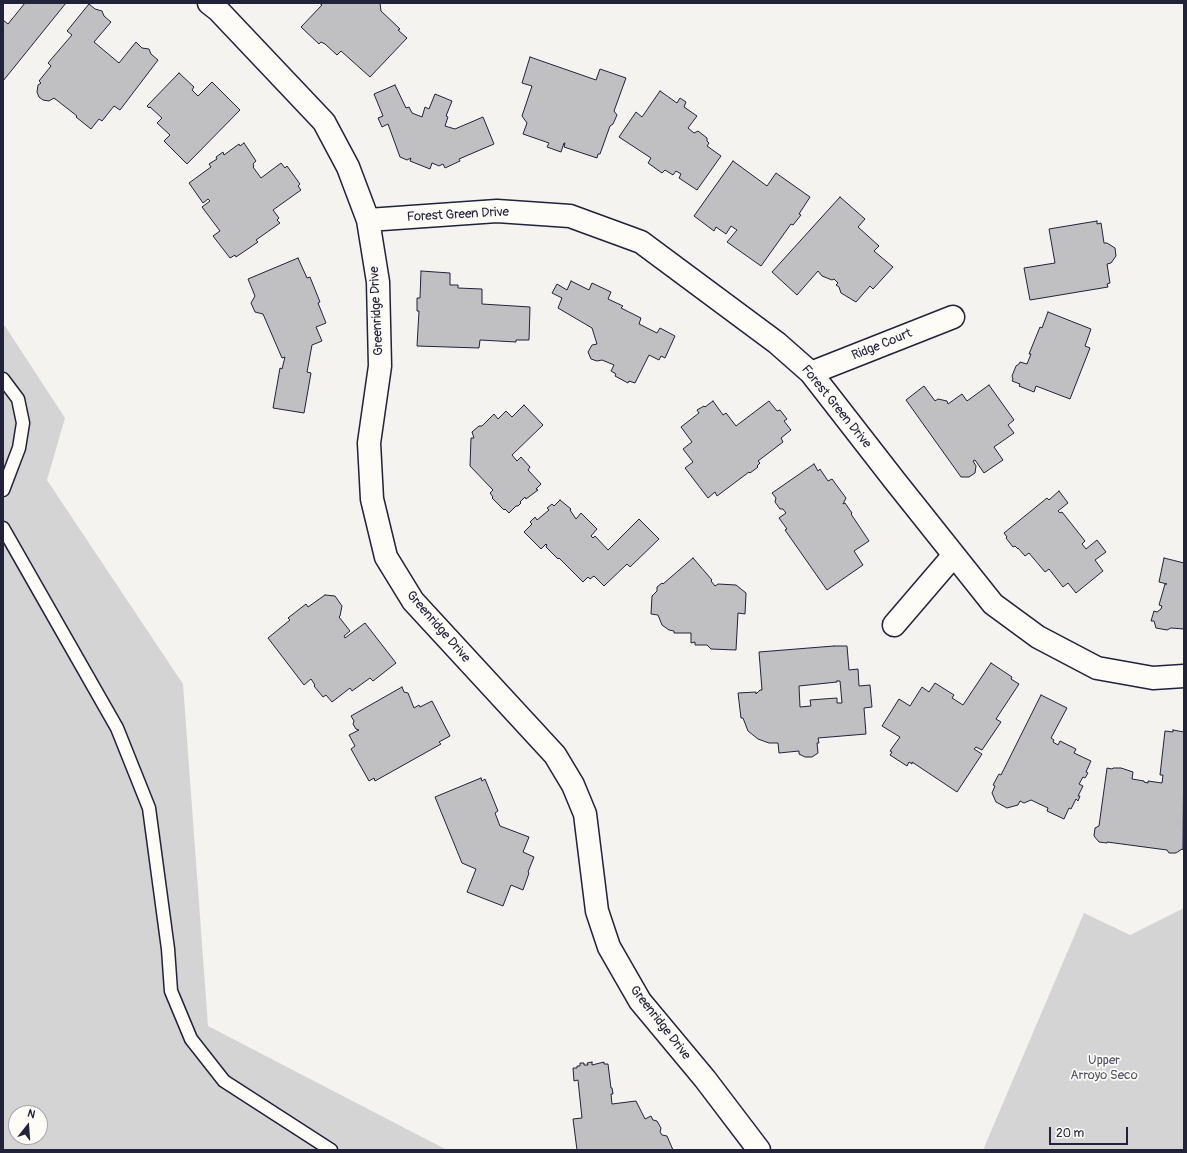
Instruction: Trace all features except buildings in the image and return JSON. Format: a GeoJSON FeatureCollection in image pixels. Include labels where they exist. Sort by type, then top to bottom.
{"type":"FeatureCollection","features":[{"type":"Feature","properties":{"kind":"street","name":"Greenridge Drive"},"geometry":{"type":"LineString","coordinates":[[209,3],[218,10],[324,122],[348,167],[368,220],[378,282],[380,366],[369,443],[372,499],[386,557],[413,601],[555,755],[573,785],[585,814],[597,911],[608,947],[640,1001],[705,1079],[759,1150]]}},
{"type":"Feature","properties":{"kind":"street","name":"Forest Green Drive"},"geometry":{"type":"LineString","coordinates":[[368,220],[497,211],[570,216],[641,242],[777,344],[811,373],[993,604],[1038,637],[1097,668],[1154,678],[1184,676]]}},
{"type":"Feature","properties":{"kind":"street","name":"Ridge Court"},"geometry":{"type":"LineString","coordinates":[[811,373],[953,317]]}},
{"type":"Feature","properties":{"kind":"street"},"geometry":{"type":"LineString","coordinates":[[894,625],[954,555]]}},
{"type":"Feature","properties":{"kind":"lane"},"geometry":{"type":"LineString","coordinates":[[3,378],[18,398],[23,423],[19,448],[3,490]]}},
{"type":"Feature","properties":{"kind":"lane"},"geometry":{"type":"LineString","coordinates":[[3,528],[117,728],[148,808],[168,949],[171,991],[191,1039],[224,1081],[331,1150]]}},
{"type":"Feature","properties":{"kind":"green space"},"geometry":{"type":"Polygon","coordinates":[[[3,326],[5,326],[65,418],[47,480],[183,684],[208,1026],[447,1150],[3,1150],[3,326]]]}},
{"type":"Feature","properties":{"kind":"green space","name":"Upper Arroyo Seco"},"geometry":{"type":"Polygon","coordinates":[[[1184,908],[1184,1150],[983,1150],[1084,913],[1130,935],[1184,908]]]}}]}
